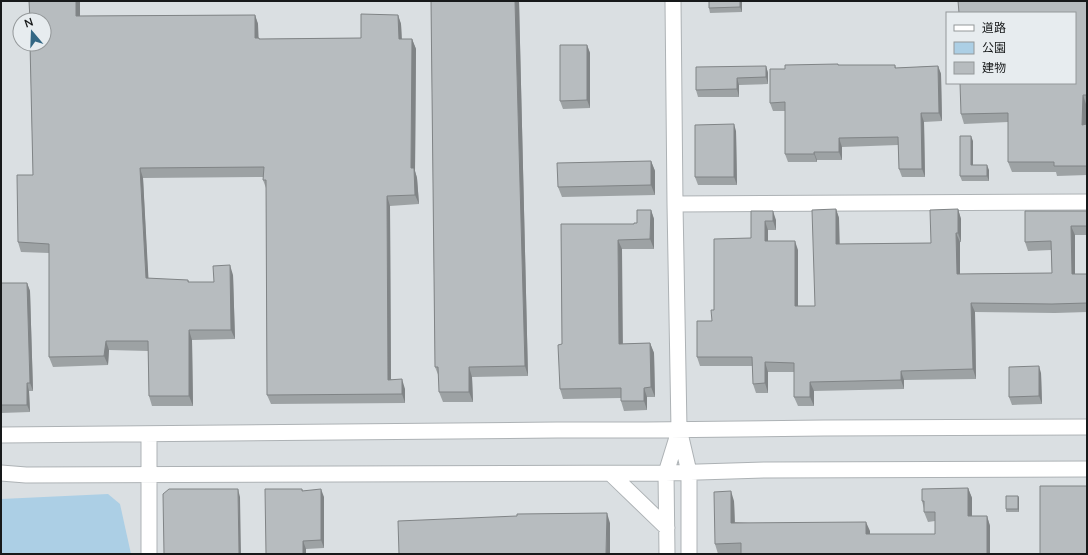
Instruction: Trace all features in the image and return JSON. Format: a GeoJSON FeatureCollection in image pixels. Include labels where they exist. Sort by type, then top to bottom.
{"type":"FeatureCollection","features":[{"type":"Feature","properties":{"kind":"street"},"geometry":{"type":"LineString","coordinates":[[673,1],[679,429],[689,472],[689,554]]}},
{"type":"Feature","properties":{"kind":"street"},"geometry":{"type":"LineString","coordinates":[[675,204],[1087,202]]}},
{"type":"Feature","properties":{"kind":"street"},"geometry":{"type":"LineString","coordinates":[[1,435],[1087,427]]}},
{"type":"Feature","properties":{"kind":"street"},"geometry":{"type":"LineString","coordinates":[[667,554],[666,473],[679,429]]}},
{"type":"Feature","properties":{"kind":"street"},"geometry":{"type":"LineString","coordinates":[[148,434],[149,554]]}},
{"type":"Feature","properties":{"kind":"street"},"geometry":{"type":"LineString","coordinates":[[1,473],[26,475],[611,474],[765,470],[1087,469]]}},
{"type":"Feature","properties":{"kind":"street"},"geometry":{"type":"LineString","coordinates":[[611,474],[667,528]]}},
{"type":"Feature","properties":{"kind":"green space"},"geometry":{"type":"Polygon","coordinates":[[[108,494],[120,504],[131,554],[1,554],[1,499],[108,494]]]}},
{"type":"Feature","properties":{"kind":"building"},"geometry":{"type":"Polygon","coordinates":[[[29,1],[76,1],[76,16],[255,15],[255,38],[259,39],[361,38],[361,14],[398,15],[399,39],[412,39],[411,168],[414,168],[415,195],[387,196],[388,380],[402,379],[402,394],[267,395],[266,180],[263,180],[264,167],[140,168],[146,278],[188,280],[188,282],[214,282],[213,266],[230,265],[231,330],[189,330],[189,396],[149,396],[148,341],[106,341],[104,356],[49,357],[49,244],[18,242],[17,175],[33,175],[30,52],[52,52],[52,12],[30,12],[29,1]]]}},
{"type":"Feature","properties":{"kind":"building"},"geometry":{"type":"Polygon","coordinates":[[[431,1],[515,1],[525,366],[469,367],[469,392],[439,392],[438,367],[435,367],[431,1]]]}},
{"type":"Feature","properties":{"kind":"building"},"geometry":{"type":"Polygon","coordinates":[[[709,1],[740,1],[740,7],[709,8],[709,1]]]}},
{"type":"Feature","properties":{"kind":"building"},"geometry":{"type":"Polygon","coordinates":[[[958,1],[1087,1],[1087,95],[1083,95],[1082,125],[1087,124],[1087,166],[1054,166],[1054,162],[1008,162],[1008,113],[961,114],[960,84],[1076,84],[1076,12],[959,12],[958,1]]]}},
{"type":"Feature","properties":{"kind":"building"},"geometry":{"type":"Polygon","coordinates":[[[560,45],[587,45],[587,100],[560,101],[560,45]]]}},
{"type":"Feature","properties":{"kind":"building"},"geometry":{"type":"Polygon","coordinates":[[[785,65],[895,65],[895,68],[938,66],[939,113],[921,113],[922,169],[899,169],[898,137],[839,138],[839,152],[785,154],[785,102],[770,103],[770,69],[785,69],[785,65]]]}},
{"type":"Feature","properties":{"kind":"building"},"geometry":{"type":"Polygon","coordinates":[[[766,66],[766,77],[737,78],[737,89],[696,90],[696,67],[766,66]]]}},
{"type":"Feature","properties":{"kind":"building"},"geometry":{"type":"Polygon","coordinates":[[[734,124],[734,177],[695,177],[695,125],[734,124]]]}},
{"type":"Feature","properties":{"kind":"building"},"geometry":{"type":"Polygon","coordinates":[[[960,136],[971,136],[971,165],[987,165],[987,176],[960,176],[960,136]]]}},
{"type":"Feature","properties":{"kind":"building"},"geometry":{"type":"Polygon","coordinates":[[[651,161],[651,185],[558,187],[557,163],[651,161]]]}},
{"type":"Feature","properties":{"kind":"building"},"geometry":{"type":"Polygon","coordinates":[[[836,209],[836,244],[931,243],[930,210],[958,209],[958,233],[956,233],[957,274],[1052,273],[1051,241],[1025,242],[1025,211],[1087,211],[1087,226],[1071,226],[1072,274],[1087,274],[1087,303],[971,303],[973,369],[901,371],[901,380],[810,382],[810,397],[794,397],[794,363],[765,362],[765,383],[753,384],[752,357],[697,357],[697,321],[712,321],[711,310],[714,310],[714,239],[751,238],[751,211],[773,211],[773,221],[765,221],[765,241],[795,241],[795,306],[815,306],[812,210],[836,209]]]}},
{"type":"Feature","properties":{"kind":"building"},"geometry":{"type":"Polygon","coordinates":[[[637,210],[651,210],[650,239],[618,240],[619,344],[650,343],[651,387],[644,388],[644,401],[621,401],[621,388],[560,389],[558,345],[562,344],[561,224],[634,224],[637,223],[637,210]]]}},
{"type":"Feature","properties":{"kind":"building"},"geometry":{"type":"Polygon","coordinates":[[[1,283],[27,283],[30,383],[27,383],[27,405],[1,405],[1,283]]]}},
{"type":"Feature","properties":{"kind":"building"},"geometry":{"type":"Polygon","coordinates":[[[1039,366],[1039,396],[1009,397],[1009,367],[1039,366]]]}},
{"type":"Feature","properties":{"kind":"building"},"geometry":{"type":"Polygon","coordinates":[[[1040,486],[1087,486],[1087,554],[1040,554],[1040,486]]]}},
{"type":"Feature","properties":{"kind":"building"},"geometry":{"type":"Polygon","coordinates":[[[968,488],[968,516],[987,516],[987,554],[741,554],[741,543],[715,544],[714,492],[731,491],[731,523],[866,522],[866,534],[935,534],[935,512],[924,512],[922,489],[968,488]]]}},
{"type":"Feature","properties":{"kind":"building"},"geometry":{"type":"Polygon","coordinates":[[[169,489],[238,489],[239,554],[164,554],[163,494],[169,489]]]}},
{"type":"Feature","properties":{"kind":"building"},"geometry":{"type":"Polygon","coordinates":[[[265,489],[302,489],[302,491],[321,489],[321,540],[303,541],[303,554],[266,554],[265,489]]]}},
{"type":"Feature","properties":{"kind":"building"},"geometry":{"type":"Polygon","coordinates":[[[1006,496],[1018,496],[1018,509],[1006,509],[1006,496]]]}},
{"type":"Feature","properties":{"kind":"building"},"geometry":{"type":"Polygon","coordinates":[[[607,513],[606,554],[399,554],[398,521],[517,516],[517,514],[607,513]]]}}]}
